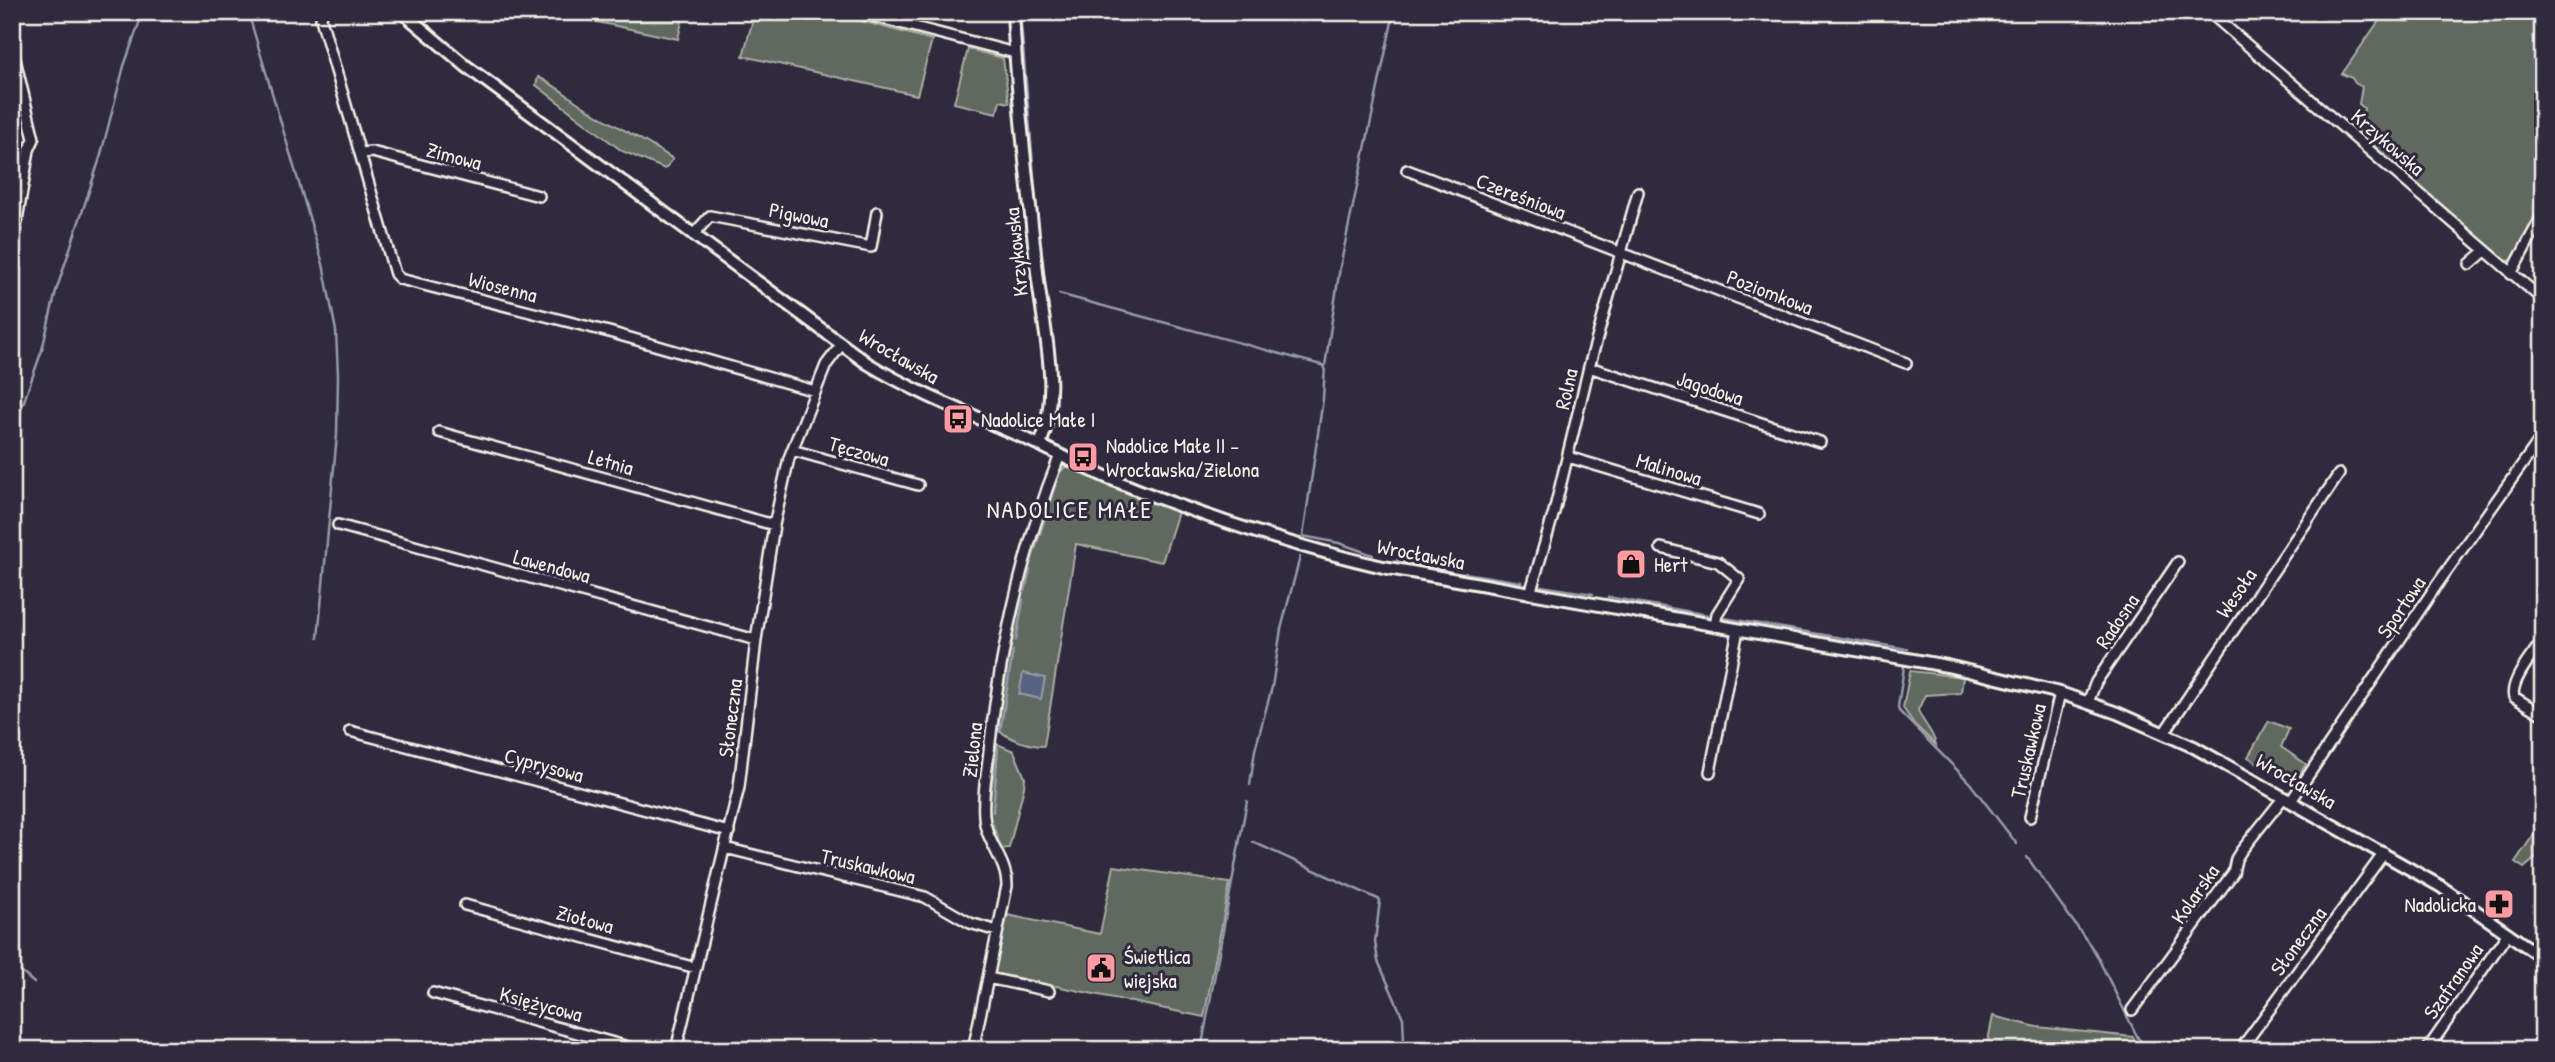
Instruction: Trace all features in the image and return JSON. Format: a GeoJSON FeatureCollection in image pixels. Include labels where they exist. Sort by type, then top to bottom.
{"type":"FeatureCollection","features":[{"type":"Feature","properties":{"kind":"street","name":"Wiosenna"},"geometry":{"type":"LineString","coordinates":[[322,12],[321,19],[395,274],[400,279],[609,332],[814,391]]}},
{"type":"Feature","properties":{"kind":"street","name":"Wrocławska"},"geometry":{"type":"LineString","coordinates":[[402,12],[466,65],[842,345],[909,388],[1105,476],[1177,504],[1314,550],[1417,574],[2010,679],[2088,702],[2164,733],[2237,770],[2450,892],[2543,958]]}},
{"type":"Feature","properties":{"kind":"street"},"geometry":{"type":"LineString","coordinates":[[857,12],[1015,52]]}},
{"type":"Feature","properties":{"kind":"street","name":"Krzykowska"},"geometry":{"type":"LineString","coordinates":[[1013,12],[1017,85],[1051,382],[1045,432],[1040,445]]}},
{"type":"Feature","properties":{"kind":"street","name":"Krzykowska"},"geometry":{"type":"LineString","coordinates":[[2209,12],[2543,300]]}},
{"type":"Feature","properties":{"kind":"street"},"geometry":{"type":"LineString","coordinates":[[12,47],[34,139],[29,150],[12,237]]}},
{"type":"Feature","properties":{"kind":"street","name":"Zimowa"},"geometry":{"type":"LineString","coordinates":[[361,153],[372,152],[539,196]]}},
{"type":"Feature","properties":{"kind":"street","name":"Czereśniowa"},"geometry":{"type":"LineString","coordinates":[[1407,170],[1621,254]]}},
{"type":"Feature","properties":{"kind":"street","name":"Rolna"},"geometry":{"type":"LineString","coordinates":[[1535,594],[1589,367],[1638,192]]}},
{"type":"Feature","properties":{"kind":"street","name":"Pigwowa"},"geometry":{"type":"LineString","coordinates":[[694,234],[710,216],[871,247],[877,212]]}},
{"type":"Feature","properties":{"kind":"street"},"geometry":{"type":"LineString","coordinates":[[2511,274],[2543,214]]}},
{"type":"Feature","properties":{"kind":"street"},"geometry":{"type":"LineString","coordinates":[[2470,264],[2485,251]]}},
{"type":"Feature","properties":{"kind":"street","name":"Poziomkowa"},"geometry":{"type":"LineString","coordinates":[[1621,254],[1906,363]]}},
{"type":"Feature","properties":{"kind":"street"},"geometry":{"type":"LineString","coordinates":[[814,391],[826,365],[842,345]]}},
{"type":"Feature","properties":{"kind":"street","name":"Jagodowa"},"geometry":{"type":"LineString","coordinates":[[1589,367],[1820,442]]}},
{"type":"Feature","properties":{"kind":"street","name":"Słoneczna"},"geometry":{"type":"LineString","coordinates":[[676,1050],[739,788],[774,525],[792,450],[814,391]]}},
{"type":"Feature","properties":{"kind":"street","name":"Letnia"},"geometry":{"type":"LineString","coordinates":[[439,432],[774,525]]}},
{"type":"Feature","properties":{"kind":"street","name":"Sportowa"},"geometry":{"type":"LineString","coordinates":[[2288,799],[2543,435]]}},
{"type":"Feature","properties":{"kind":"street","name":"Tęczowa"},"geometry":{"type":"LineString","coordinates":[[792,450],[918,485]]}},
{"type":"Feature","properties":{"kind":"street","name":"Zielona"},"geometry":{"type":"LineString","coordinates":[[973,1050],[1005,897],[1007,872],[992,844],[984,816],[998,685],[1016,593],[1060,455]]}},
{"type":"Feature","properties":{"kind":"street","name":"Malinowa"},"geometry":{"type":"LineString","coordinates":[[1568,457],[1759,514]]}},
{"type":"Feature","properties":{"kind":"street","name":"Wesoła"},"geometry":{"type":"LineString","coordinates":[[2164,733],[2339,474]]}},
{"type":"Feature","properties":{"kind":"street","name":"Lawendowa"},"geometry":{"type":"LineString","coordinates":[[338,525],[757,640]]}},
{"type":"Feature","properties":{"kind":"street"},"geometry":{"type":"LineString","coordinates":[[1661,548],[1718,562],[1739,579],[1717,614],[1715,626]]}},
{"type":"Feature","properties":{"kind":"street","name":"Radosna"},"geometry":{"type":"LineString","coordinates":[[2088,702],[2096,682],[2178,562]]}},
{"type":"Feature","properties":{"kind":"street"},"geometry":{"type":"LineString","coordinates":[[1710,772],[1738,630]]}},
{"type":"Feature","properties":{"kind":"street"},"geometry":{"type":"LineString","coordinates":[[2543,639],[2515,682],[2512,692],[2514,697],[2543,715]]}},
{"type":"Feature","properties":{"kind":"street","name":"Truskawkowa"},"geometry":{"type":"LineString","coordinates":[[2030,817],[2060,693]]}},
{"type":"Feature","properties":{"kind":"street","name":"Cyprysowa"},"geometry":{"type":"LineString","coordinates":[[350,731],[729,832]]}},
{"type":"Feature","properties":{"kind":"street","name":"Kolarska"},"geometry":{"type":"LineString","coordinates":[[2132,1010],[2233,873],[2241,851],[2288,799]]}},
{"type":"Feature","properties":{"kind":"street","name":"Truskawkowa"},"geometry":{"type":"LineString","coordinates":[[725,848],[925,897],[970,923],[997,932]]}},
{"type":"Feature","properties":{"kind":"street","name":"Słoneczna"},"geometry":{"type":"LineString","coordinates":[[2240,1050],[2384,853]]}},
{"type":"Feature","properties":{"kind":"street","name":"Ziołowa"},"geometry":{"type":"LineString","coordinates":[[465,905],[696,968]]}},
{"type":"Feature","properties":{"kind":"street","name":"Szafranowa"},"geometry":{"type":"LineString","coordinates":[[2427,1050],[2508,933]]}},
{"type":"Feature","properties":{"kind":"street"},"geometry":{"type":"LineString","coordinates":[[988,978],[1049,990]]}},
{"type":"Feature","properties":{"kind":"street","name":"Księżycowa"},"geometry":{"type":"LineString","coordinates":[[433,993],[639,1050]]}},
{"type":"Feature","properties":{"kind":"shaded area"},"geometry":{"type":"Polygon","coordinates":[[[580,12],[684,12],[678,39],[578,18],[580,12]]]}},
{"type":"Feature","properties":{"kind":"shaded area"},"geometry":{"type":"Polygon","coordinates":[[[755,12],[828,12],[932,40],[917,95],[743,56],[755,12]]]}},
{"type":"Feature","properties":{"kind":"shaded area"},"geometry":{"type":"Polygon","coordinates":[[[2385,12],[2543,12],[2543,207],[2515,259],[2501,260],[2474,233],[2359,135],[2364,108],[2359,104],[2362,87],[2342,74],[2385,12]]]}},
{"type":"Feature","properties":{"kind":"shaded area"},"geometry":{"type":"Polygon","coordinates":[[[968,49],[1003,58],[1009,103],[1000,101],[997,113],[954,103],[968,49]]]}},
{"type":"Feature","properties":{"kind":"shaded area"},"geometry":{"type":"Polygon","coordinates":[[[538,77],[673,159],[665,169],[622,151],[536,85],[538,77]]]}},
{"type":"Feature","properties":{"kind":"shaded area"},"geometry":{"type":"Polygon","coordinates":[[[1068,464],[1177,509],[1178,512],[1162,562],[1076,544],[1044,746],[1038,746],[1013,739],[997,728],[1011,642],[1029,563],[1056,476],[1068,464]]]}},
{"type":"Feature","properties":{"kind":"shaded area"},"geometry":{"type":"Polygon","coordinates":[[[1910,671],[1963,677],[1961,693],[1925,695],[1918,710],[1936,745],[1915,725],[1903,708],[1910,671]]]}},
{"type":"Feature","properties":{"kind":"shaded area"},"geometry":{"type":"Polygon","coordinates":[[[2269,721],[2289,729],[2281,747],[2306,764],[2293,785],[2248,757],[2269,721]]]}},
{"type":"Feature","properties":{"kind":"shaded area"},"geometry":{"type":"Polygon","coordinates":[[[997,744],[1014,751],[1025,778],[1009,848],[1000,849],[989,824],[997,744]]]}},
{"type":"Feature","properties":{"kind":"shaded area"},"geometry":{"type":"Polygon","coordinates":[[[2543,821],[2543,858],[2538,856],[2524,868],[2515,862],[2543,821]]]}},
{"type":"Feature","properties":{"kind":"shaded area"},"geometry":{"type":"Polygon","coordinates":[[[1114,866],[1230,883],[1204,1017],[994,973],[1007,915],[1100,934],[1114,866]]]}},
{"type":"Feature","properties":{"kind":"shaded area"},"geometry":{"type":"Polygon","coordinates":[[[1993,1016],[2037,1027],[2133,1037],[2142,1050],[1986,1050],[1993,1016]]]}},
{"type":"Feature","properties":{"kind":"water"},"geometry":{"type":"Polygon","coordinates":[[[1023,673],[1045,678],[1041,699],[1019,694],[1023,673]]]}},
{"type":"Feature","properties":{"kind":"waterway"},"geometry":{"type":"LineString","coordinates":[[12,435],[42,350],[56,291],[100,158],[124,66],[143,12]]}},
{"type":"Feature","properties":{"kind":"waterway"},"geometry":{"type":"LineString","coordinates":[[248,12],[323,264],[336,331],[337,435],[318,638]]}},
{"type":"Feature","properties":{"kind":"waterway"},"geometry":{"type":"LineString","coordinates":[[1020,12],[1043,282]]}},
{"type":"Feature","properties":{"kind":"waterway"},"geometry":{"type":"LineString","coordinates":[[1373,555],[1339,543],[1303,536],[1340,267],[1394,12]]}},
{"type":"Feature","properties":{"kind":"waterway"},"geometry":{"type":"LineString","coordinates":[[1059,294],[1325,366]]}},
{"type":"Feature","properties":{"kind":"waterway"},"geometry":{"type":"LineString","coordinates":[[1031,562],[1059,473]]}},
{"type":"Feature","properties":{"kind":"waterway"},"geometry":{"type":"LineString","coordinates":[[1250,785],[1255,750],[1272,687],[1281,629],[1300,557]]}},
{"type":"Feature","properties":{"kind":"waterway"},"geometry":{"type":"LineString","coordinates":[[1397,560],[1445,570]]}},
{"type":"Feature","properties":{"kind":"waterway"},"geometry":{"type":"LineString","coordinates":[[1025,591],[1030,570]]}},
{"type":"Feature","properties":{"kind":"waterway"},"geometry":{"type":"LineString","coordinates":[[1465,573],[1521,582]]}},
{"type":"Feature","properties":{"kind":"waterway"},"geometry":{"type":"LineString","coordinates":[[1541,586],[1593,594]]}},
{"type":"Feature","properties":{"kind":"waterway"},"geometry":{"type":"LineString","coordinates":[[1608,597],[1708,615]]}},
{"type":"Feature","properties":{"kind":"waterway"},"geometry":{"type":"LineString","coordinates":[[1016,640],[1023,600]]}},
{"type":"Feature","properties":{"kind":"waterway"},"geometry":{"type":"LineString","coordinates":[[1724,618],[1907,649]]}},
{"type":"Feature","properties":{"kind":"waterway"},"geometry":{"type":"LineString","coordinates":[[1000,732],[1013,651]]}},
{"type":"Feature","properties":{"kind":"waterway"},"geometry":{"type":"LineString","coordinates":[[1904,667],[1899,711],[1969,782],[2017,844]]}},
{"type":"Feature","properties":{"kind":"waterway"},"geometry":{"type":"LineString","coordinates":[[993,812],[998,748]]}},
{"type":"Feature","properties":{"kind":"waterway"},"geometry":{"type":"LineString","coordinates":[[1201,1050],[1247,801]]}},
{"type":"Feature","properties":{"kind":"waterway"},"geometry":{"type":"LineString","coordinates":[[992,823],[1000,846]]}},
{"type":"Feature","properties":{"kind":"waterway"},"geometry":{"type":"LineString","coordinates":[[1253,842],[1380,900],[1375,942],[1378,961],[1403,1018],[1404,1041],[1412,1050]]}},
{"type":"Feature","properties":{"kind":"waterway"},"geometry":{"type":"LineString","coordinates":[[2027,857],[2095,952],[2138,1038],[2149,1050]]}},
{"type":"Feature","properties":{"kind":"waterway"},"geometry":{"type":"LineString","coordinates":[[1011,887],[1013,876]]}},
{"type":"Feature","properties":{"kind":"waterway"},"geometry":{"type":"LineString","coordinates":[[12,964],[34,983]]}},
{"type":"Feature","properties":{"kind":"place","name":"Nadolice Małe I"},"geometry":{"type":"Point","coordinates":[958,419]}},
{"type":"Feature","properties":{"kind":"place","name":"Nadolice Małe II – Wrocławska/Zielona"},"geometry":{"type":"Point","coordinates":[1083,457]}},
{"type":"Feature","properties":{"kind":"place","name":"Hert"},"geometry":{"type":"Point","coordinates":[1631,564]}},
{"type":"Feature","properties":{"kind":"place","name":"Nadolicka"},"geometry":{"type":"Point","coordinates":[2499,904]}},
{"type":"Feature","properties":{"kind":"place","name":"Świetlica wiejska"},"geometry":{"type":"Point","coordinates":[1101,968]}},
{"type":"Feature","properties":{"kind":"district","name":"NADOLICE MAŁE"},"geometry":{"type":"Point","coordinates":[1070,509]}}]}
